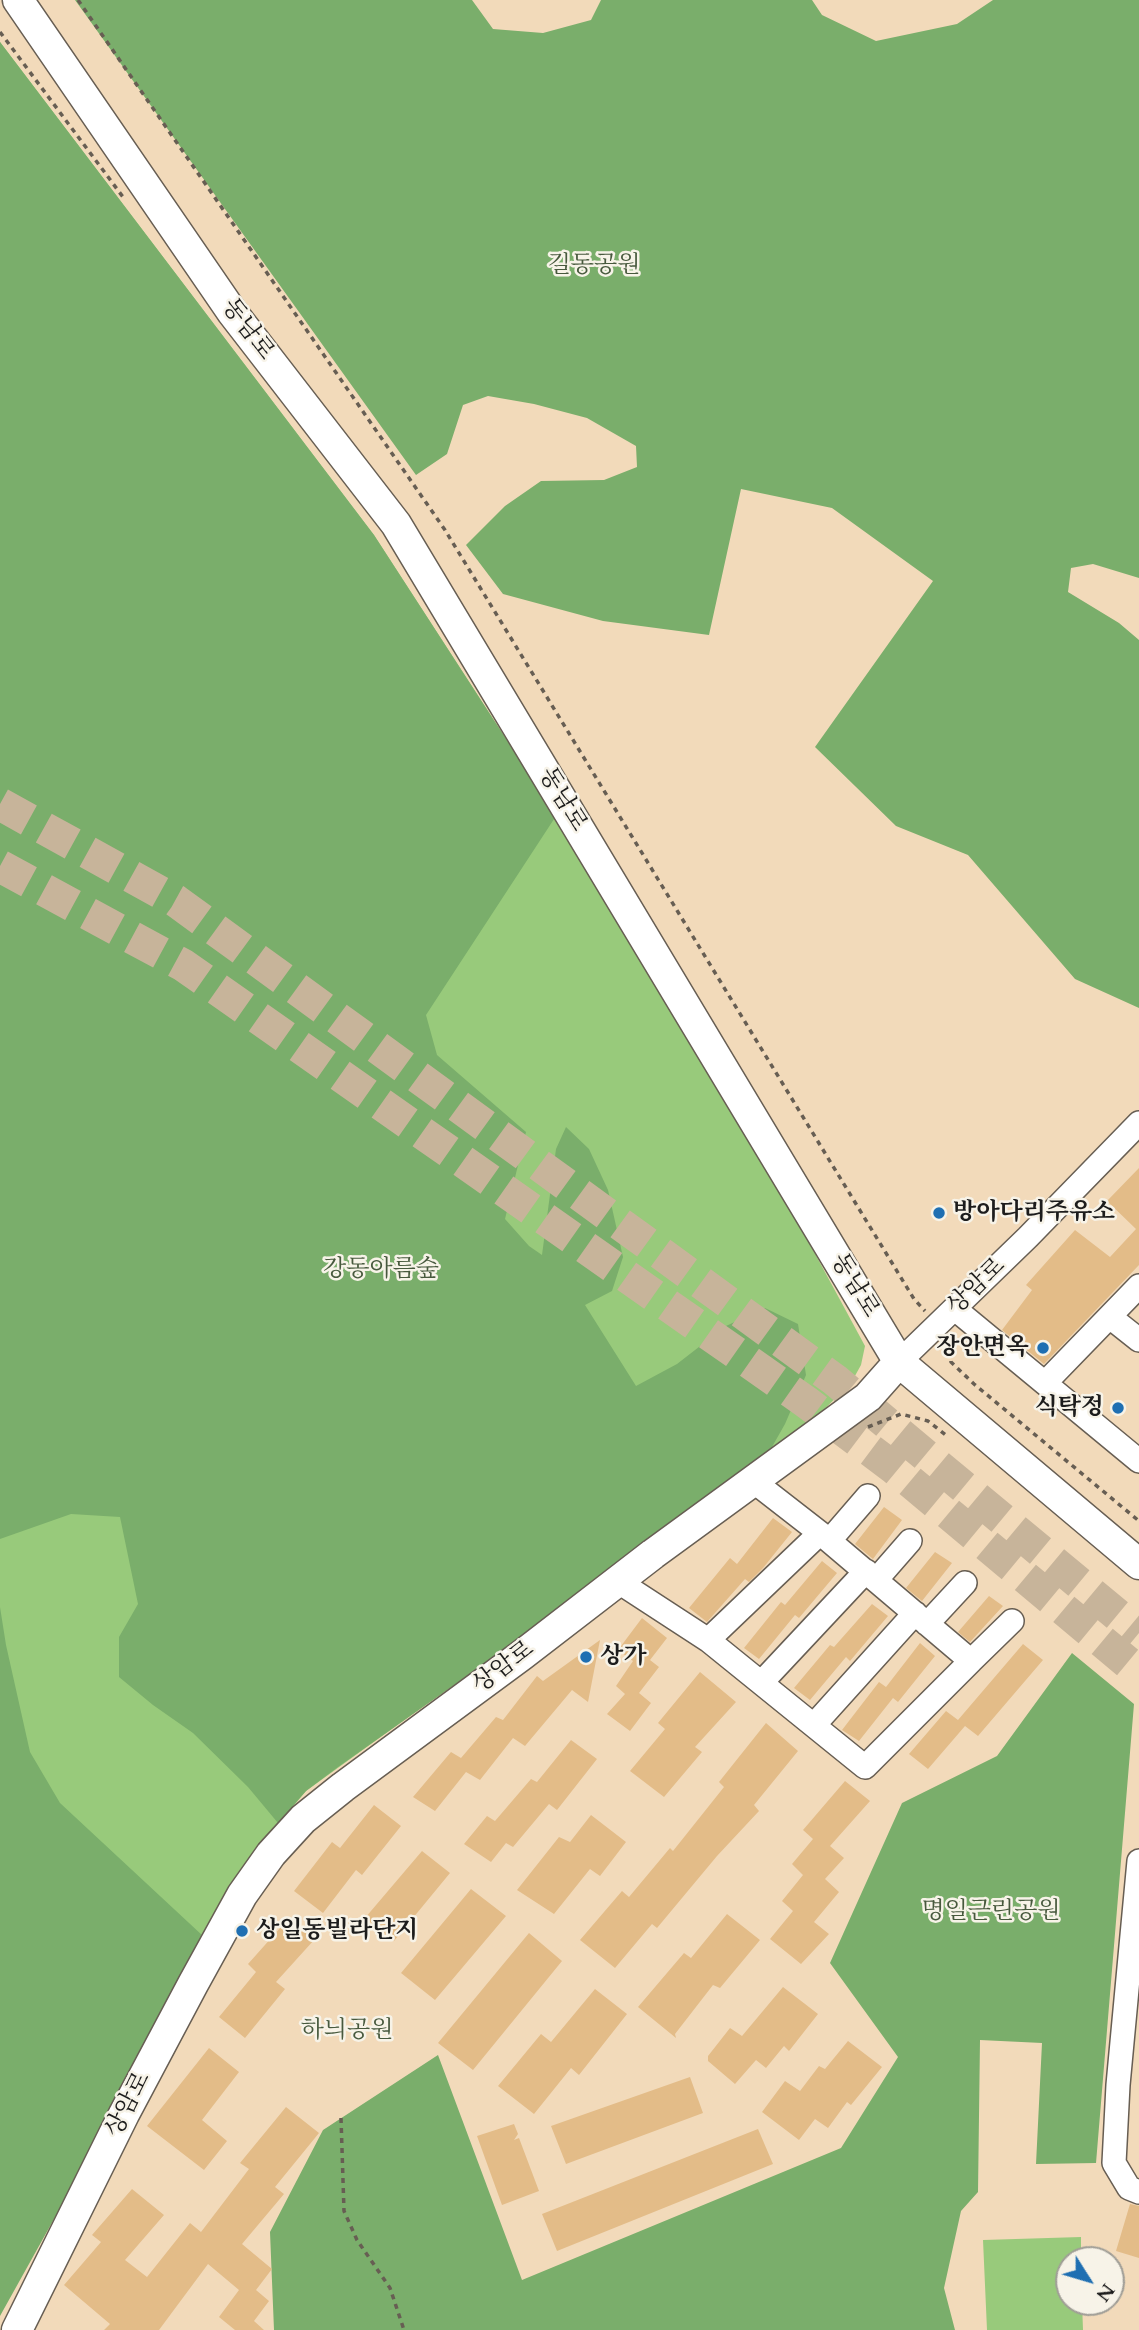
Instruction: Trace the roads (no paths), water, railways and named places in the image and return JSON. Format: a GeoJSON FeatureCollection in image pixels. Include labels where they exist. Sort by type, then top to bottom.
{"type":"FeatureCollection","features":[{"type":"Feature","properties":{"kind":"main road","name":"동남로"},"geometry":{"type":"LineString","coordinates":[[18,0],[232,312],[396,524],[899,1362],[1139,1564]]}},
{"type":"Feature","properties":{"kind":"main road","name":"상암로"},"geometry":{"type":"LineString","coordinates":[[17,2330],[124,2114],[193,1984],[242,1895],[271,1854],[303,1819],[343,1787],[619,1582],[653,1553],[868,1397],[899,1362]]}},
{"type":"Feature","properties":{"kind":"street","name":"상암로"},"geometry":{"type":"LineString","coordinates":[[899,1362],[943,1333],[955,1309],[1139,1123]]}},
{"type":"Feature","properties":{"kind":"street"},"geometry":{"type":"LineString","coordinates":[[1045,1383],[1139,1286]]}},
{"type":"Feature","properties":{"kind":"street"},"geometry":{"type":"LineString","coordinates":[[955,1309],[1139,1461]]}},
{"type":"Feature","properties":{"kind":"street"},"geometry":{"type":"LineString","coordinates":[[1110,1317],[1139,1340]]}},
{"type":"Feature","properties":{"kind":"street"},"geometry":{"type":"LineString","coordinates":[[757,1484],[871,1575],[971,1661]]}},
{"type":"Feature","properties":{"kind":"street"},"geometry":{"type":"LineString","coordinates":[[708,1640],[868,1496]]}},
{"type":"Feature","properties":{"kind":"street"},"geometry":{"type":"LineString","coordinates":[[762,1682],[871,1575],[910,1541]]}},
{"type":"Feature","properties":{"kind":"street"},"geometry":{"type":"LineString","coordinates":[[619,1582],[708,1640],[865,1767],[1012,1621]]}},
{"type":"Feature","properties":{"kind":"street"},"geometry":{"type":"LineString","coordinates":[[814,1725],[921,1618],[965,1583]]}},
{"type":"Feature","properties":{"kind":"street"},"geometry":{"type":"LineString","coordinates":[[1139,1861],[1118,2085],[1114,2163],[1129,2188],[1139,2192]]}},
{"type":"Feature","properties":{"kind":"tunnel"},"geometry":{"type":"LineString","coordinates":[[0,804],[176,901],[835,1380],[1139,1633]]}},
{"type":"Feature","properties":{"kind":"tunnel"},"geometry":{"type":"LineString","coordinates":[[0,866],[183,965],[806,1402],[894,1468],[1139,1672]]}},
{"type":"Feature","properties":{"kind":"place","name":"방아다리주유소"},"geometry":{"type":"Point","coordinates":[939,1213]}},
{"type":"Feature","properties":{"kind":"place","name":"장안면옥"},"geometry":{"type":"Point","coordinates":[1043,1348]}},
{"type":"Feature","properties":{"kind":"place","name":"식탁정"},"geometry":{"type":"Point","coordinates":[1118,1408]}},
{"type":"Feature","properties":{"kind":"place","name":"상가"},"geometry":{"type":"Point","coordinates":[586,1657]}},
{"type":"Feature","properties":{"kind":"place","name":"상일동빌라단지"},"geometry":{"type":"Point","coordinates":[242,1931]}},
{"type":"Feature","properties":{"kind":"park label","name":"길동공원"},"geometry":{"type":"Point","coordinates":[594,266]}},
{"type":"Feature","properties":{"kind":"park label","name":"강동아름숲"},"geometry":{"type":"Point","coordinates":[381,1270]}},
{"type":"Feature","properties":{"kind":"park label","name":"명일근린공원"},"geometry":{"type":"Point","coordinates":[991,1912]}},
{"type":"Feature","properties":{"kind":"park label","name":"하늬공원"},"geometry":{"type":"Point","coordinates":[347,2031]}}]}
